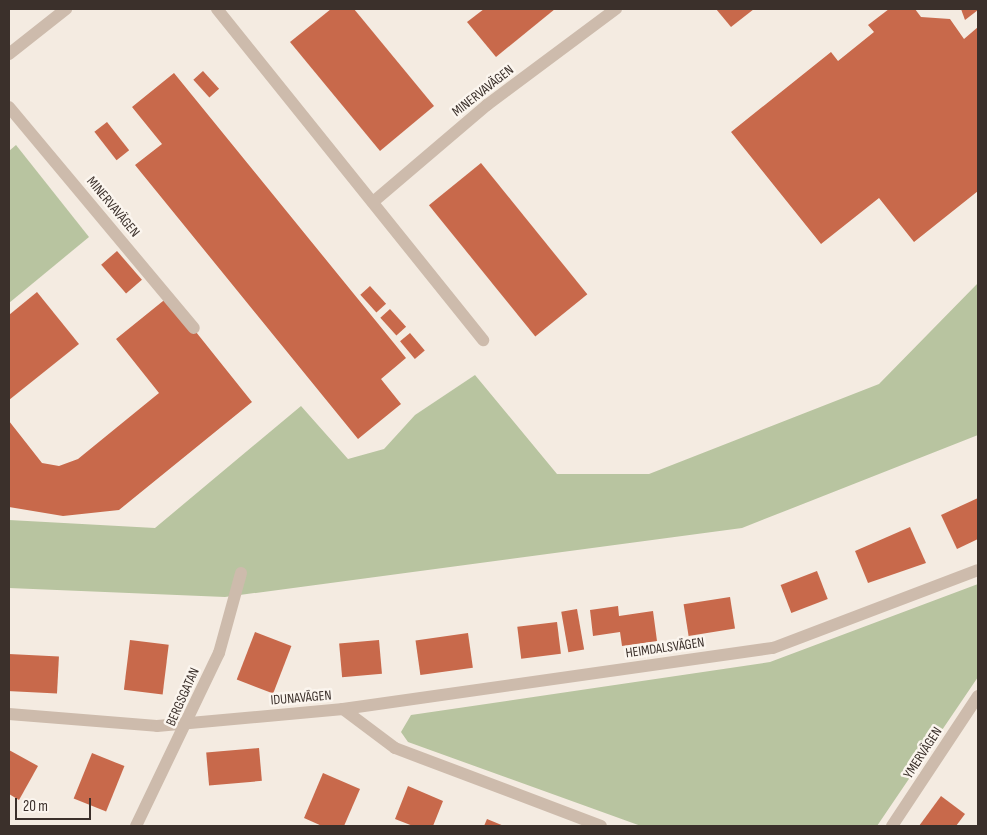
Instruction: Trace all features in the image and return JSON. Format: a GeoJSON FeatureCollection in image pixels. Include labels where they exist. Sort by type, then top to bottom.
{"type":"FeatureCollection","features":[{"type":"Feature","properties":{"kind":"street"},"geometry":{"type":"LineString","coordinates":[[9,54],[66,9]]}},
{"type":"Feature","properties":{"kind":"street"},"geometry":{"type":"LineString","coordinates":[[217,9],[483,340]]}},
{"type":"Feature","properties":{"kind":"street","name":"MINERVAVÄGEN"},"geometry":{"type":"LineString","coordinates":[[373,202],[487,105],[616,9]]}},
{"type":"Feature","properties":{"kind":"street","name":"MINERVAVÄGEN"},"geometry":{"type":"LineString","coordinates":[[9,106],[194,328]]}},
{"type":"Feature","properties":{"kind":"street","name":"HEIMDALSVÄGEN"},"geometry":{"type":"LineString","coordinates":[[343,709],[773,648],[978,570]]}},
{"type":"Feature","properties":{"kind":"street","name":"BERGSGATAN"},"geometry":{"type":"LineString","coordinates":[[136,826],[187,724],[219,653],[241,573]]}},
{"type":"Feature","properties":{"kind":"street","name":"YMERVÄGEN"},"geometry":{"type":"LineString","coordinates":[[892,826],[978,696]]}},
{"type":"Feature","properties":{"kind":"street","name":"IDUNAVÄGEN"},"geometry":{"type":"LineString","coordinates":[[9,714],[157,726],[343,709],[395,748],[601,826]]}},
{"type":"Feature","properties":{"kind":"green space"},"geometry":{"type":"Polygon","coordinates":[[[16,145],[89,237],[9,303],[9,151],[16,145]]]}},
{"type":"Feature","properties":{"kind":"green space"},"geometry":{"type":"Polygon","coordinates":[[[978,283],[978,435],[742,528],[225,597],[9,588],[9,520],[155,528],[301,406],[348,459],[384,449],[415,415],[475,375],[557,474],[649,474],[879,384],[978,283]]]}},
{"type":"Feature","properties":{"kind":"green space"},"geometry":{"type":"Polygon","coordinates":[[[978,584],[978,677],[877,826],[641,826],[408,742],[401,732],[411,715],[770,662],[978,584]]]}},
{"type":"Feature","properties":{"kind":"building"},"geometry":{"type":"Polygon","coordinates":[[[331,9],[354,9],[434,106],[380,151],[290,42],[331,9]]]}},
{"type":"Feature","properties":{"kind":"building"},"geometry":{"type":"Polygon","coordinates":[[[484,9],[555,9],[496,57],[467,22],[484,9]]]}},
{"type":"Feature","properties":{"kind":"building"},"geometry":{"type":"Polygon","coordinates":[[[716,9],[754,9],[731,27],[716,9]]]}},
{"type":"Feature","properties":{"kind":"building"},"geometry":{"type":"Polygon","coordinates":[[[889,9],[915,9],[921,17],[950,19],[964,39],[978,27],[978,191],[914,242],[879,198],[821,244],[731,132],[831,52],[838,61],[874,32],[868,25],[889,9]]]}},
{"type":"Feature","properties":{"kind":"building"},"geometry":{"type":"Polygon","coordinates":[[[961,9],[978,9],[978,10],[965,20],[961,9]]]}},
{"type":"Feature","properties":{"kind":"building"},"geometry":{"type":"Polygon","coordinates":[[[203,71],[219,89],[209,98],[193,80],[203,71]]]}},
{"type":"Feature","properties":{"kind":"building"},"geometry":{"type":"Polygon","coordinates":[[[174,73],[406,358],[381,379],[401,404],[358,439],[135,165],[162,144],[132,107],[174,73]]]}},
{"type":"Feature","properties":{"kind":"building"},"geometry":{"type":"Polygon","coordinates":[[[107,122],[129,150],[117,160],[94,132],[107,122]]]}},
{"type":"Feature","properties":{"kind":"building"},"geometry":{"type":"Polygon","coordinates":[[[481,163],[587,294],[535,337],[429,205],[481,163]]]}},
{"type":"Feature","properties":{"kind":"building"},"geometry":{"type":"Polygon","coordinates":[[[117,251],[142,280],[126,293],[101,265],[117,251]]]}},
{"type":"Feature","properties":{"kind":"building"},"geometry":{"type":"Polygon","coordinates":[[[370,286],[386,304],[376,313],[360,295],[370,286]]]}},
{"type":"Feature","properties":{"kind":"building"},"geometry":{"type":"Polygon","coordinates":[[[37,292],[79,344],[9,400],[9,315],[37,292]]]}},
{"type":"Feature","properties":{"kind":"building"},"geometry":{"type":"Polygon","coordinates":[[[168,297],[252,402],[119,510],[63,516],[9,507],[9,421],[42,463],[59,466],[78,459],[159,393],[116,339],[168,297]]]}},
{"type":"Feature","properties":{"kind":"building"},"geometry":{"type":"Polygon","coordinates":[[[390,309],[406,327],[396,336],[380,318],[390,309]]]}},
{"type":"Feature","properties":{"kind":"building"},"geometry":{"type":"Polygon","coordinates":[[[410,333],[425,351],[415,359],[400,341],[410,333]]]}},
{"type":"Feature","properties":{"kind":"building"},"geometry":{"type":"Polygon","coordinates":[[[978,498],[978,539],[957,549],[941,515],[978,498]]]}},
{"type":"Feature","properties":{"kind":"building"},"geometry":{"type":"Polygon","coordinates":[[[910,527],[926,563],[868,583],[855,551],[910,527]]]}},
{"type":"Feature","properties":{"kind":"building"},"geometry":{"type":"Polygon","coordinates":[[[817,571],[828,599],[791,613],[781,585],[817,571]]]}},
{"type":"Feature","properties":{"kind":"building"},"geometry":{"type":"Polygon","coordinates":[[[730,597],[735,629],[689,636],[684,604],[730,597]]]}},
{"type":"Feature","properties":{"kind":"building"},"geometry":{"type":"Polygon","coordinates":[[[618,606],[619,616],[653,611],[657,641],[622,646],[620,632],[593,636],[590,610],[618,606]]]}},
{"type":"Feature","properties":{"kind":"building"},"geometry":{"type":"Polygon","coordinates":[[[577,609],[584,649],[568,652],[561,612],[577,609]]]}},
{"type":"Feature","properties":{"kind":"building"},"geometry":{"type":"Polygon","coordinates":[[[557,622],[561,654],[521,659],[517,627],[557,622]]]}},
{"type":"Feature","properties":{"kind":"building"},"geometry":{"type":"Polygon","coordinates":[[[255,632],[291,646],[273,694],[237,680],[255,632]]]}},
{"type":"Feature","properties":{"kind":"building"},"geometry":{"type":"Polygon","coordinates":[[[468,633],[473,668],[420,675],[416,640],[468,633]]]}},
{"type":"Feature","properties":{"kind":"building"},"geometry":{"type":"Polygon","coordinates":[[[130,640],[169,645],[163,694],[124,690],[130,640]]]}},
{"type":"Feature","properties":{"kind":"building"},"geometry":{"type":"Polygon","coordinates":[[[379,640],[382,674],[342,677],[339,643],[379,640]]]}},
{"type":"Feature","properties":{"kind":"building"},"geometry":{"type":"Polygon","coordinates":[[[9,654],[59,657],[57,694],[9,691],[9,654]]]}},
{"type":"Feature","properties":{"kind":"building"},"geometry":{"type":"Polygon","coordinates":[[[259,748],[262,781],[209,785],[206,753],[259,748]]]}},
{"type":"Feature","properties":{"kind":"building"},"geometry":{"type":"Polygon","coordinates":[[[9,750],[38,766],[19,800],[9,794],[9,750]]]}},
{"type":"Feature","properties":{"kind":"building"},"geometry":{"type":"Polygon","coordinates":[[[92,753],[124,766],[106,812],[74,798],[92,753]]]}},
{"type":"Feature","properties":{"kind":"building"},"geometry":{"type":"Polygon","coordinates":[[[323,773],[360,789],[344,826],[322,826],[304,818],[323,773]]]}},
{"type":"Feature","properties":{"kind":"building"},"geometry":{"type":"Polygon","coordinates":[[[408,786],[443,801],[433,826],[413,826],[395,819],[408,786]]]}},
{"type":"Feature","properties":{"kind":"building"},"geometry":{"type":"Polygon","coordinates":[[[941,796],[965,814],[956,826],[919,826],[941,796]]]}},
{"type":"Feature","properties":{"kind":"building"},"geometry":{"type":"Polygon","coordinates":[[[487,819],[504,826],[484,826],[487,819]]]}}]}
